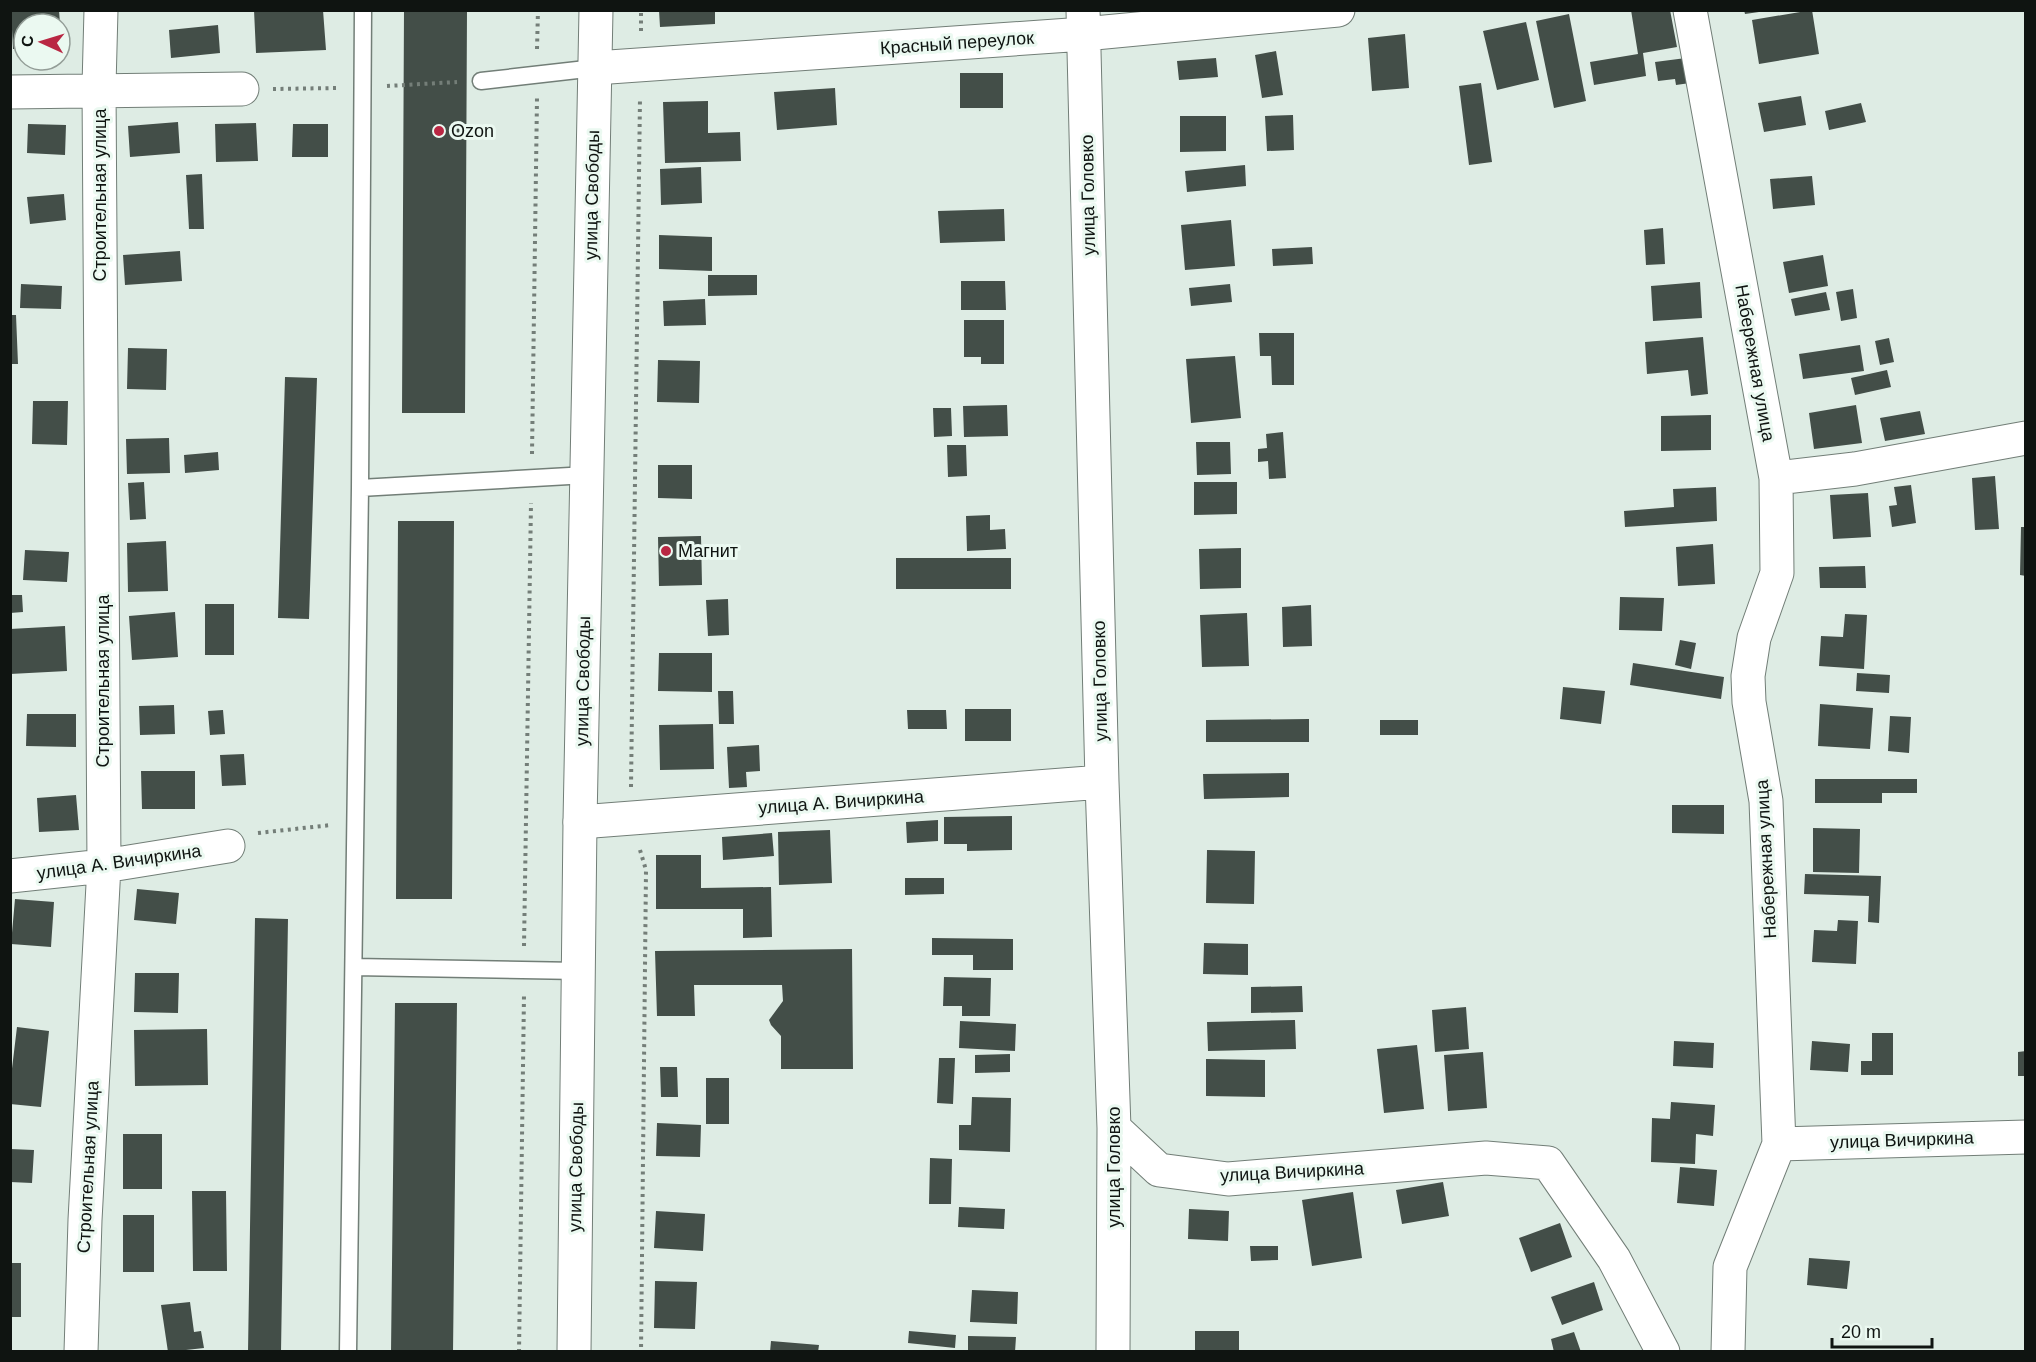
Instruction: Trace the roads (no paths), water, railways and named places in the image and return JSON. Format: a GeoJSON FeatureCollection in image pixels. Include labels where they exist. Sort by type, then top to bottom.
{"type":"FeatureCollection","features":[{"type":"Feature","properties":{"kind":"street","name":"Строительная улица"},"geometry":{"type":"LineString","coordinates":[[81,1352],[84,1220],[104,866],[99,90],[101,10]]}},
{"type":"Feature","properties":{"kind":"street","name":"улица Свободы"},"geometry":{"type":"LineString","coordinates":[[574,1352],[580,822],[596,10]]}},
{"type":"Feature","properties":{"kind":"street","name":"Набережная улица"},"geometry":{"type":"LineString","coordinates":[[1690,10],[1776,478],[1777,573],[1754,638],[1748,675],[1749,702],[1766,801],[1779,1144],[1730,1268],[1728,1352]]}},
{"type":"Feature","properties":{"kind":"street","name":"Красный переулок"},"geometry":{"type":"LineString","coordinates":[[595,68],[1084,22],[1327,12]]}},
{"type":"Feature","properties":{"kind":"street","name":"улица Головко"},"geometry":{"type":"LineString","coordinates":[[1084,22],[1102,782],[1114,1128],[1113,1352]]}},
{"type":"Feature","properties":{"kind":"street"},"geometry":{"type":"LineString","coordinates":[[10,92],[242,89]]}},
{"type":"Feature","properties":{"kind":"street"},"geometry":{"type":"LineString","coordinates":[[1776,478],[1855,469],[2025,438]]}},
{"type":"Feature","properties":{"kind":"street","name":"улица А. Вичиркина"},"geometry":{"type":"LineString","coordinates":[[580,822],[1102,782]]}},
{"type":"Feature","properties":{"kind":"street","name":"улица А. Вичиркина"},"geometry":{"type":"LineString","coordinates":[[10,876],[104,866],[228,846]]}},
{"type":"Feature","properties":{"kind":"street","name":"улица Вичиркина"},"geometry":{"type":"LineString","coordinates":[[1114,1128],[1159,1170],[1228,1179],[1486,1158],[1548,1163],[1614,1258],[1663,1352]]}},
{"type":"Feature","properties":{"kind":"street","name":"улица Вичиркина"},"geometry":{"type":"LineString","coordinates":[[1779,1144],[2025,1137]]}},
{"type":"Feature","properties":{"kind":"lane"},"geometry":{"type":"LineString","coordinates":[[348,1352],[360,488],[363,10]]}},
{"type":"Feature","properties":{"kind":"lane"},"geometry":{"type":"LineString","coordinates":[[482,81],[595,68]]}},
{"type":"Feature","properties":{"kind":"lane"},"geometry":{"type":"LineString","coordinates":[[360,488],[587,475]]}},
{"type":"Feature","properties":{"kind":"lane"},"geometry":{"type":"LineString","coordinates":[[354,967],[579,971]]}},
{"type":"Feature","properties":{"kind":"place","name":"Ozon"},"geometry":{"type":"Point","coordinates":[439,131]}},
{"type":"Feature","properties":{"kind":"place","name":"Магнит"},"geometry":{"type":"Point","coordinates":[666,551]}}]}
